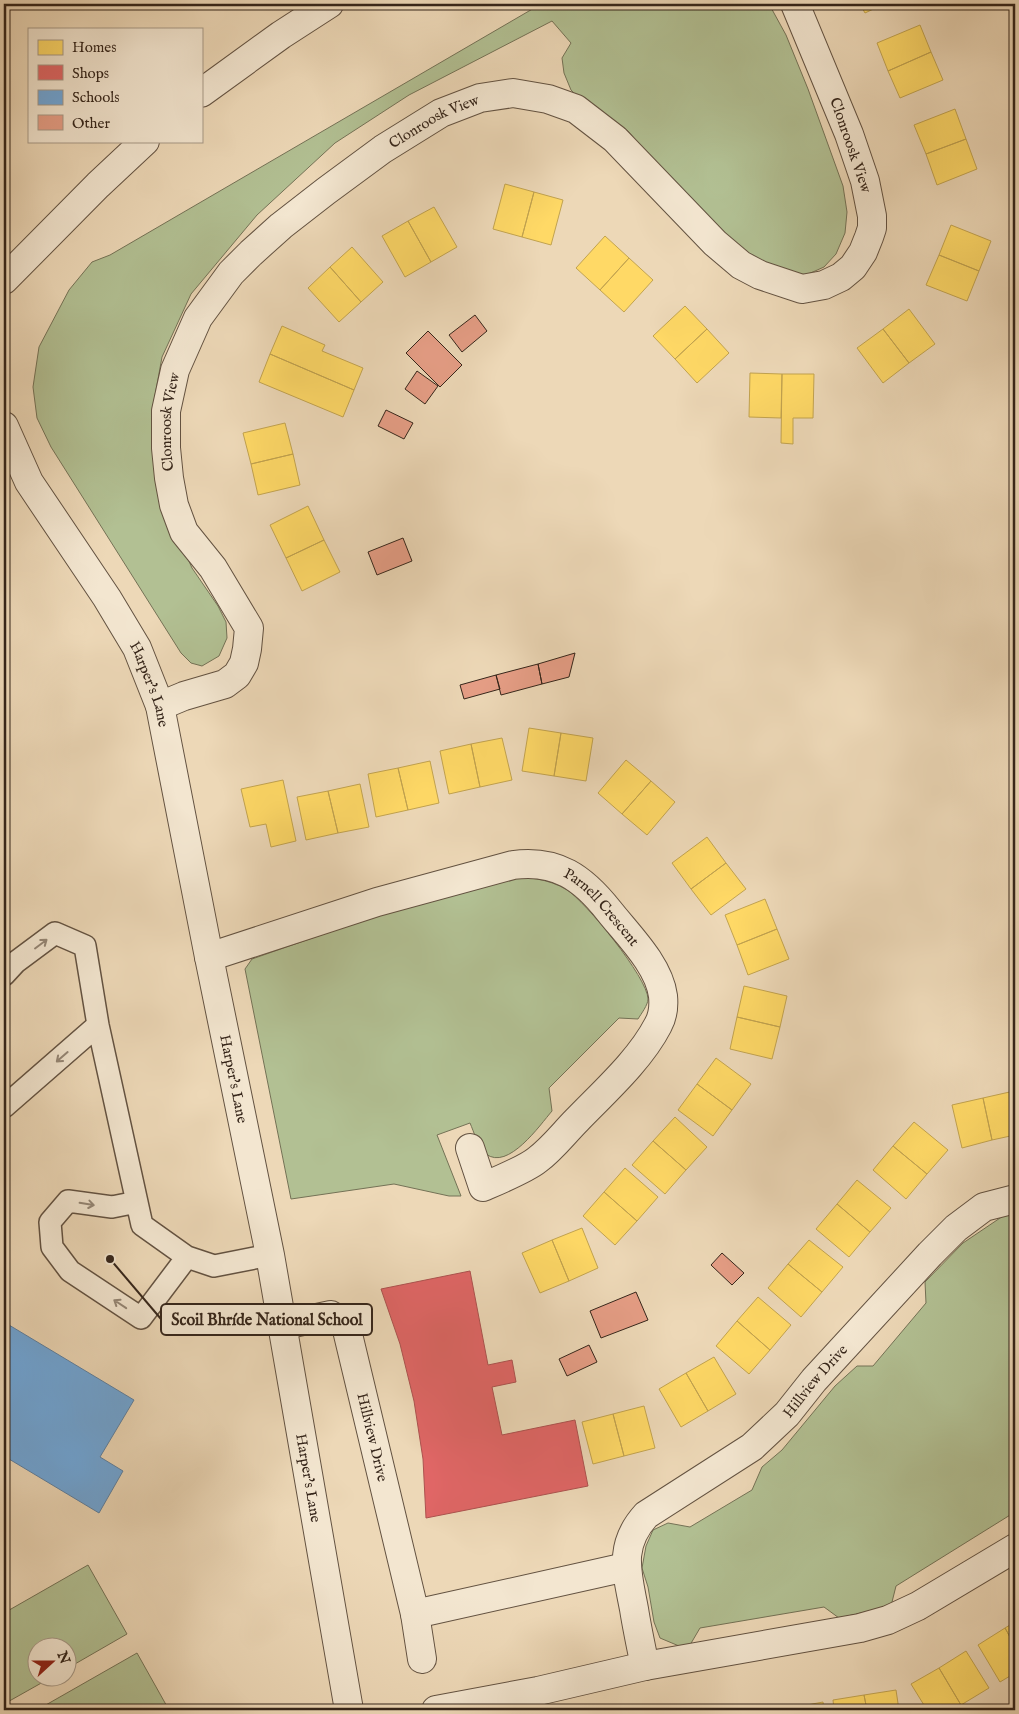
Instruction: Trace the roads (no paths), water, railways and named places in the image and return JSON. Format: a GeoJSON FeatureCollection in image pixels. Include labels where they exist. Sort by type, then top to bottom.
{"type":"FeatureCollection","features":[{"type":"Feature","properties":{"kind":"street"},"geometry":{"type":"LineString","coordinates":[[202,92],[281,35],[329,4]]}},
{"type":"Feature","properties":{"kind":"street","name":"Clonroosk View"},"geometry":{"type":"LineString","coordinates":[[160,706],[184,696],[224,684],[237,675],[244,663],[247,649],[249,628],[214,568],[184,532],[174,506],[168,478],[166,448],[166,411],[174,370],[198,318],[231,273],[251,252],[281,226],[383,149],[441,113],[480,98],[513,93],[548,99],[576,109],[615,139],[715,243],[741,265],[760,275],[802,289],[824,285],[853,267],[863,252],[869,237],[872,228],[872,216],[865,181],[849,134],[796,4]]}},
{"type":"Feature","properties":{"kind":"street"},"geometry":{"type":"LineString","coordinates":[[4,280],[98,184],[144,142]]}},
{"type":"Feature","properties":{"kind":"street","name":"Harper's Lane"},"geometry":{"type":"LineString","coordinates":[[4,426],[29,482],[112,606],[137,648],[160,706],[284,1325],[349,1710]]}},
{"type":"Feature","properties":{"kind":"street","name":"Harper's Lane"},"geometry":{"type":"LineString","coordinates":[[4,468],[29,482]]}},
{"type":"Feature","properties":{"kind":"street","name":"Parnell Crescent"},"geometry":{"type":"LineString","coordinates":[[209,957],[378,902],[513,865],[527,863],[554,867],[575,876],[597,896],[652,965],[663,995],[663,1012],[659,1025],[635,1058],[536,1161],[483,1187],[470,1148]]}},
{"type":"Feature","properties":{"kind":"street","name":"Hillview Drive"},"geometry":{"type":"LineString","coordinates":[[645,1666],[626,1567],[630,1540],[636,1527],[646,1514],[752,1447],[787,1414],[814,1380],[956,1228],[984,1207],[1015,1199]]}},
{"type":"Feature","properties":{"kind":"street","name":"Hillview Drive"},"geometry":{"type":"LineString","coordinates":[[284,1325],[331,1315],[346,1326],[415,1614],[422,1659]]}},
{"type":"Feature","properties":{"kind":"street"},"geometry":{"type":"LineString","coordinates":[[436,1710],[526,1702],[645,1666],[860,1628],[888,1620],[918,1606],[1015,1548]]}},
{"type":"Feature","properties":{"kind":"street"},"geometry":{"type":"LineString","coordinates":[[415,1614],[626,1567]]}},
{"type":"Feature","properties":{"kind":"lane"},"geometry":{"type":"LineString","coordinates":[[4,974],[16,962],[55,933],[85,946],[98,1025],[142,1225],[187,1257],[214,1266],[270,1255]]}},
{"type":"Feature","properties":{"kind":"lane"},"geometry":{"type":"LineString","coordinates":[[4,1107],[98,1025]]}},
{"type":"Feature","properties":{"kind":"lane"},"geometry":{"type":"LineString","coordinates":[[137,1202],[112,1207],[68,1201],[50,1222],[52,1247],[70,1270],[141,1318],[187,1257]]}},
{"type":"Feature","properties":{"kind":"place","name":"Scoil Bhríde National School"},"geometry":{"type":"Point","coordinates":[110,1259]}}]}
